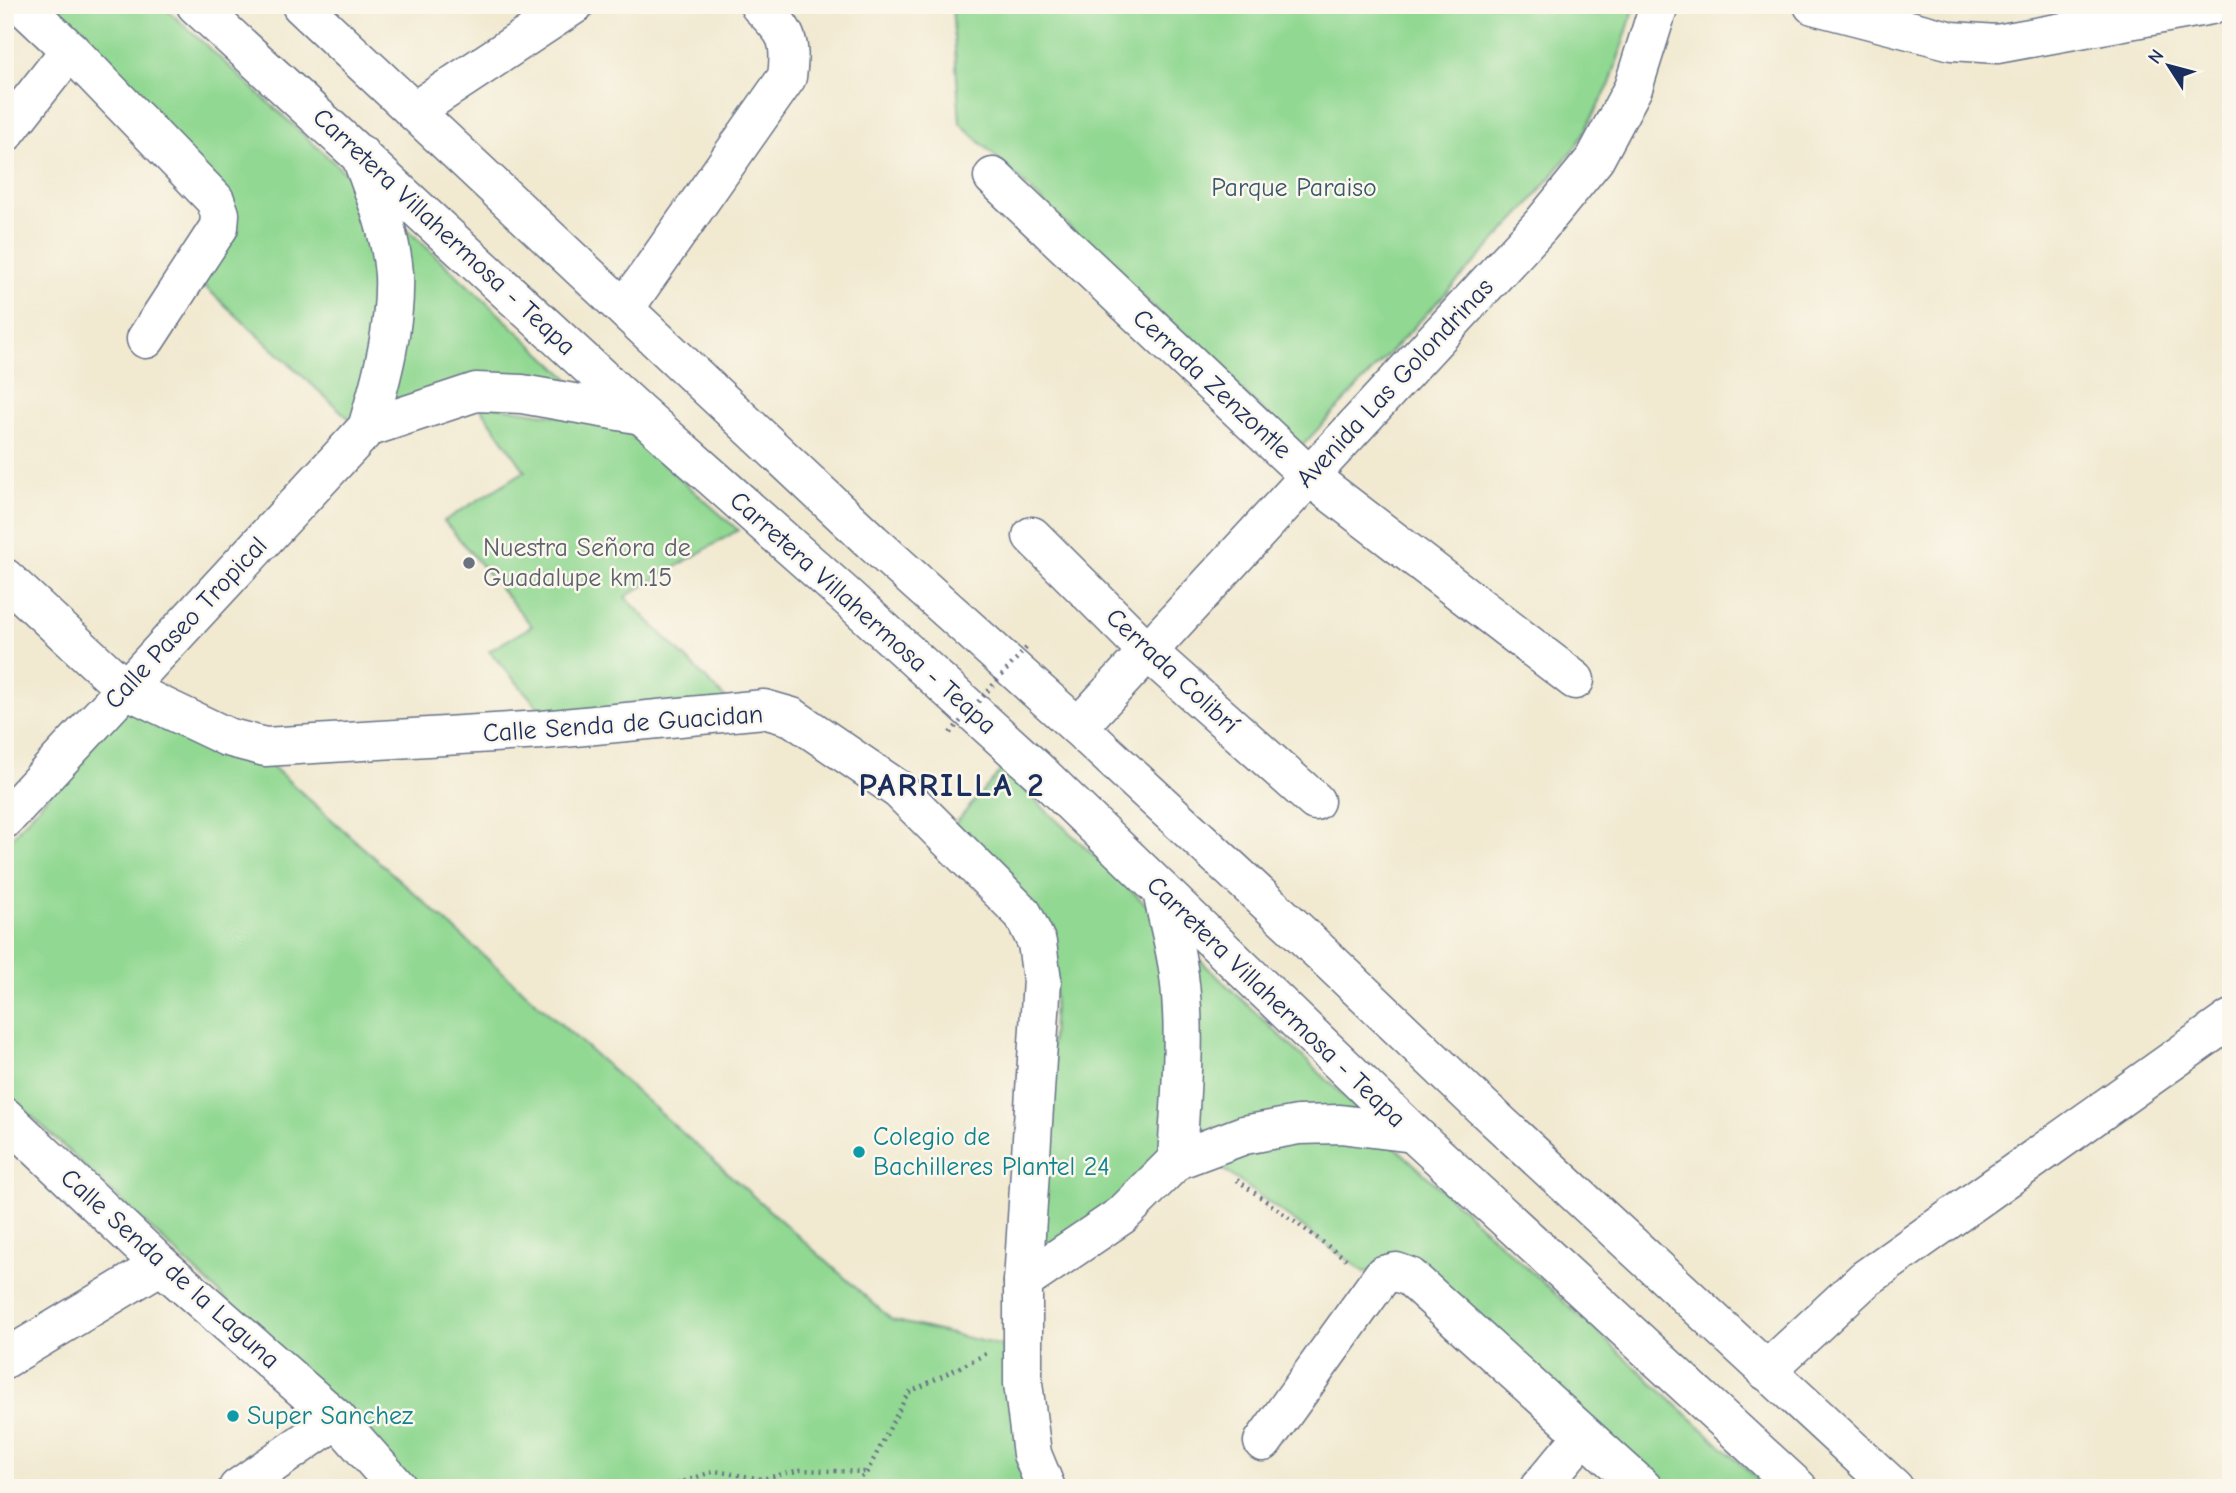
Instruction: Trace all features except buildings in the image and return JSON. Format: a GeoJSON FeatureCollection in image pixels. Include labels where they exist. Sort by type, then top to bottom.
{"type":"FeatureCollection","features":[{"type":"Feature","properties":{"kind":"street"},"geometry":{"type":"LineString","coordinates":[[22,5],[70,50],[215,201],[220,214],[219,227],[146,339]]}},
{"type":"Feature","properties":{"kind":"street","name":"Carretera Villahermosa - Teapa"},"geometry":{"type":"LineString","coordinates":[[196,5],[642,415],[989,726],[1413,1133],[1798,1488]]}},
{"type":"Feature","properties":{"kind":"street"},"geometry":{"type":"LineString","coordinates":[[300,5],[872,542],[1078,727],[1894,1488]]}},
{"type":"Feature","properties":{"kind":"street"},"geometry":{"type":"LineString","coordinates":[[414,111],[574,5]]}},
{"type":"Feature","properties":{"kind":"street"},"geometry":{"type":"LineString","coordinates":[[625,308],[787,77],[790,51],[782,27],[759,5]]}},
{"type":"Feature","properties":{"kind":"street","name":"Avenida Las Golondrinas"},"geometry":{"type":"LineString","coordinates":[[1078,727],[1541,225],[1595,159],[1633,88],[1659,5]]}},
{"type":"Feature","properties":{"kind":"street"},"geometry":{"type":"LineString","coordinates":[[1813,5],[1952,41],[1997,44],[2211,5]]}},
{"type":"Feature","properties":{"kind":"street"},"geometry":{"type":"LineString","coordinates":[[5,133],[70,50]]}},
{"type":"Feature","properties":{"kind":"street"},"geometry":{"type":"LineString","coordinates":[[360,155],[388,239],[394,274],[385,362],[367,428]]}},
{"type":"Feature","properties":{"kind":"street","name":"Cerrada Zenzontle"},"geometry":{"type":"LineString","coordinates":[[993,177],[1309,476],[1575,680]]}},
{"type":"Feature","properties":{"kind":"street"},"geometry":{"type":"LineString","coordinates":[[367,428],[476,391],[522,394],[642,415]]}},
{"type":"Feature","properties":{"kind":"street","name":"Calle Paseo Tropical"},"geometry":{"type":"LineString","coordinates":[[5,819],[367,428]]}},
{"type":"Feature","properties":{"kind":"street","name":"Cerrada Colibrí"},"geometry":{"type":"LineString","coordinates":[[1032,536],[1148,652],[1315,801]]}},
{"type":"Feature","properties":{"kind":"street","name":"Calle Senda de Guacidan"},"geometry":{"type":"LineString","coordinates":[[5,578],[124,688],[227,737],[265,747],[542,730],[764,709],[792,717],[899,790],[1023,914],[1037,943],[1042,980],[1023,1282]]}},
{"type":"Feature","properties":{"kind":"street"},"geometry":{"type":"LineString","coordinates":[[1161,891],[1179,975],[1188,1156]]}},
{"type":"Feature","properties":{"kind":"street"},"geometry":{"type":"LineString","coordinates":[[1766,1371],[1865,1279],[2231,1019]]}},
{"type":"Feature","properties":{"kind":"street","name":"Calle Senda de la Laguna"},"geometry":{"type":"LineString","coordinates":[[5,1118],[161,1265],[337,1419]]}},
{"type":"Feature","properties":{"kind":"street"},"geometry":{"type":"LineString","coordinates":[[1046,1488],[1032,1454],[1023,1383],[1023,1282],[1122,1215],[1188,1156],[1244,1135],[1298,1125],[1340,1124],[1413,1133]]}},
{"type":"Feature","properties":{"kind":"street"},"geometry":{"type":"LineString","coordinates":[[5,1359],[161,1265]]}},
{"type":"Feature","properties":{"kind":"street"},"geometry":{"type":"LineString","coordinates":[[1263,1441],[1382,1275],[1396,1272],[1410,1278],[1643,1488]]}},
{"type":"Feature","properties":{"kind":"street"},"geometry":{"type":"LineString","coordinates":[[238,1488],[337,1419],[398,1488]]}},
{"type":"Feature","properties":{"kind":"street"},"geometry":{"type":"LineString","coordinates":[[1539,1488],[1583,1436]]}},
{"type":"Feature","properties":{"kind":"path"},"geometry":{"type":"LineString","coordinates":[[950,733],[1028,646]]}},
{"type":"Feature","properties":{"kind":"path"},"geometry":{"type":"LineString","coordinates":[[1188,1156],[1353,1264]]}},
{"type":"Feature","properties":{"kind":"path"},"geometry":{"type":"LineString","coordinates":[[852,1488],[867,1472],[908,1393],[1003,1346],[1023,1347]]}},
{"type":"Feature","properties":{"kind":"path"},"geometry":{"type":"LineString","coordinates":[[664,1488],[715,1471],[762,1479],[800,1470],[867,1472]]}},
{"type":"Feature","properties":{"kind":"green space"},"geometry":{"type":"Polygon","coordinates":[[[33,5],[162,5],[352,179],[372,237],[379,280],[356,425],[201,283],[234,228],[33,5]]]}},
{"type":"Feature","properties":{"kind":"green space","name":"Parque Paraiso"},"geometry":{"type":"Polygon","coordinates":[[[952,5],[1635,5],[1610,84],[1577,145],[1525,209],[1301,447],[960,123],[952,5]]]}},
{"type":"Feature","properties":{"kind":"green space"},"geometry":{"type":"Polygon","coordinates":[[[397,220],[581,390],[390,402],[397,220]]]}},
{"type":"Feature","properties":{"kind":"green space"},"geometry":{"type":"Polygon","coordinates":[[[478,404],[619,425],[738,530],[625,597],[727,700],[547,717],[489,651],[532,626],[444,521],[525,471],[478,404]]]}},
{"type":"Feature","properties":{"kind":"green space"},"geometry":{"type":"Polygon","coordinates":[[[123,709],[265,760],[892,1320],[1003,1346],[1027,1488],[413,1488],[344,1411],[5,1091],[5,845],[123,709]]]}},
{"type":"Feature","properties":{"kind":"green space"},"geometry":{"type":"Polygon","coordinates":[[[1002,769],[1153,911],[1167,998],[1162,1155],[1111,1206],[1038,1253],[1056,974],[953,826],[1002,769]]]}},
{"type":"Feature","properties":{"kind":"green space"},"geometry":{"type":"Polygon","coordinates":[[[1186,947],[1359,1110],[1192,1139],[1186,947]]]}},
{"type":"Feature","properties":{"kind":"green space"},"geometry":{"type":"Polygon","coordinates":[[[1298,1139],[1393,1145],[1767,1488],[1664,1488],[1420,1265],[1364,1272],[1213,1162],[1298,1139]]]}},
{"type":"Feature","properties":{"kind":"place","name":"Nuestra Señora de Guadalupe km.15"},"geometry":{"type":"Point","coordinates":[469,563]}},
{"type":"Feature","properties":{"kind":"place","name":"Colegio de Bachilleres Plantel 24"},"geometry":{"type":"Point","coordinates":[859,1152]}},
{"type":"Feature","properties":{"kind":"place","name":"Super Sanchez"},"geometry":{"type":"Point","coordinates":[233,1416]}},
{"type":"Feature","properties":{"kind":"district","name":"PARRILLA 2"},"geometry":{"type":"Point","coordinates":[952,785]}}]}
